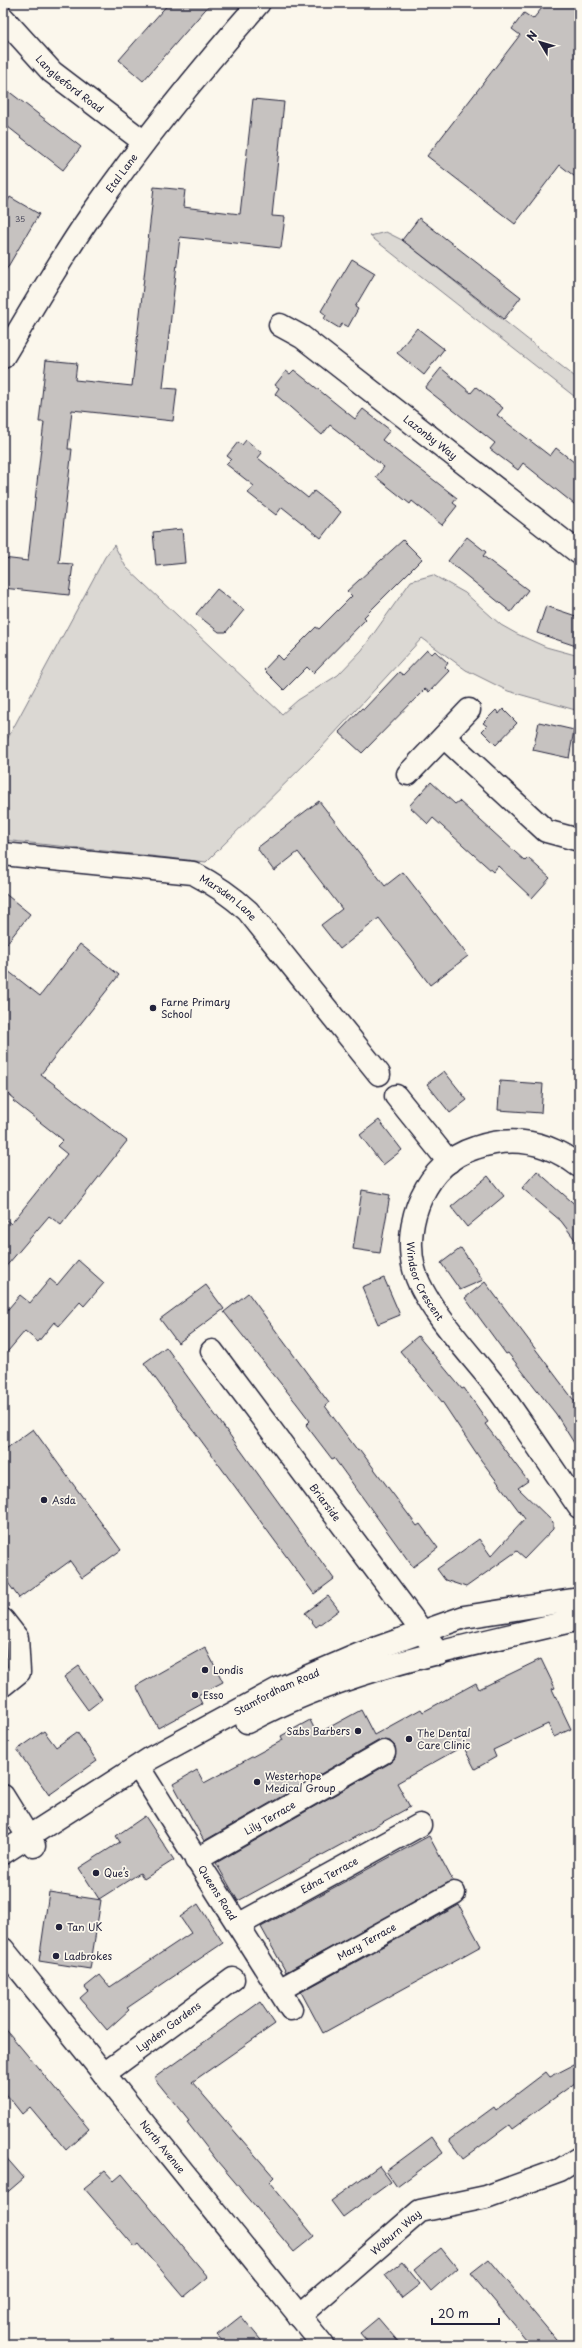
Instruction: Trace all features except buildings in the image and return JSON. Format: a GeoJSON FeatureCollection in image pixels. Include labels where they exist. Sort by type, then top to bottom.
{"type":"FeatureCollection","features":[{"type":"Feature","properties":{"kind":"street","name":"Etal Lane"},"geometry":{"type":"LineString","coordinates":[[3,357],[65,256],[144,142],[195,76],[259,3]]}},
{"type":"Feature","properties":{"kind":"street","name":"Langleeford Road"},"geometry":{"type":"LineString","coordinates":[[3,18],[52,72],[144,142]]}},
{"type":"Feature","properties":{"kind":"street","name":"Lazonby Way"},"geometry":{"type":"LineString","coordinates":[[280,325],[302,338],[579,553]]}},
{"type":"Feature","properties":{"kind":"street"},"geometry":{"type":"LineString","coordinates":[[408,774],[469,710]]}},
{"type":"Feature","properties":{"kind":"street"},"geometry":{"type":"LineString","coordinates":[[444,737],[546,831],[579,840]]}},
{"type":"Feature","properties":{"kind":"street","name":"Marsden Lane"},"geometry":{"type":"LineString","coordinates":[[3,854],[193,874],[230,894],[248,911],[379,1074]]}},
{"type":"Feature","properties":{"kind":"street"},"geometry":{"type":"LineString","coordinates":[[396,1096],[449,1162]]}},
{"type":"Feature","properties":{"kind":"street","name":"Windsor Crescent"},"geometry":{"type":"LineString","coordinates":[[579,1166],[551,1148],[530,1142],[511,1140],[492,1142],[472,1148],[449,1162],[434,1177],[423,1193],[414,1215],[410,1240],[414,1269],[427,1298],[500,1393],[579,1507]]}},
{"type":"Feature","properties":{"kind":"street","name":"Briarside"},"geometry":{"type":"LineString","coordinates":[[212,1351],[439,1654]]}},
{"type":"Feature","properties":{"kind":"street","name":"Stamfordham Road"},"geometry":{"type":"LineString","coordinates":[[3,1868],[31,1841],[151,1758],[278,1689],[421,1630],[464,1617],[579,1599]]}},
{"type":"Feature","properties":{"kind":"street","name":"Stamfordham Road"},"geometry":{"type":"LineString","coordinates":[[3,1853],[31,1841],[144,1776],[289,1701],[345,1680],[439,1654],[579,1619]]}},
{"type":"Feature","properties":{"kind":"street"},"geometry":{"type":"LineString","coordinates":[[3,1620],[17,1638],[19,1672],[3,1685]]}},
{"type":"Feature","properties":{"kind":"street","name":"Lily Terrace"},"geometry":{"type":"LineString","coordinates":[[196,1860],[384,1752]]}},
{"type":"Feature","properties":{"kind":"street","name":"Queens Road"},"geometry":{"type":"LineString","coordinates":[[144,1776],[292,2009]]}},
{"type":"Feature","properties":{"kind":"street"},"geometry":{"type":"LineString","coordinates":[[3,1796],[31,1841]]}},
{"type":"Feature","properties":{"kind":"street","name":"Edna Terrace"},"geometry":{"type":"LineString","coordinates":[[238,1925],[420,1825]]}},
{"type":"Feature","properties":{"kind":"street","name":"Mary Terrace"},"geometry":{"type":"LineString","coordinates":[[279,1990],[454,1893]]}},
{"type":"Feature","properties":{"kind":"street","name":"North Avenue"},"geometry":{"type":"LineString","coordinates":[[3,1949],[323,2345]]}},
{"type":"Feature","properties":{"kind":"street","name":"Lynden Gardens"},"geometry":{"type":"LineString","coordinates":[[104,2074],[233,1979]]}},
{"type":"Feature","properties":{"kind":"street","name":"Woburn Way"},"geometry":{"type":"LineString","coordinates":[[300,2316],[420,2212],[486,2197],[560,2170],[579,2158]]}},
{"type":"Feature","properties":{"kind":"shaded area"},"geometry":{"type":"Polygon","coordinates":[[[386,232],[402,240],[579,380],[579,400],[370,236],[386,232]]]}},
{"type":"Feature","properties":{"kind":"shaded area"},"geometry":{"type":"Polygon","coordinates":[[[114,545],[126,567],[282,714],[298,700],[338,675],[362,650],[411,581],[433,575],[465,593],[501,625],[517,634],[546,647],[579,656],[579,711],[508,691],[466,670],[422,638],[320,749],[206,862],[3,840],[3,747],[105,557],[114,545]]]}},
{"type":"Feature","properties":{"kind":"place","name":"Farne Primary School"},"geometry":{"type":"Point","coordinates":[153,1008]}},
{"type":"Feature","properties":{"kind":"place","name":"Asda"},"geometry":{"type":"Point","coordinates":[44,1500]}},
{"type":"Feature","properties":{"kind":"place","name":"Londis"},"geometry":{"type":"Point","coordinates":[205,1670]}},
{"type":"Feature","properties":{"kind":"place","name":"Esso"},"geometry":{"type":"Point","coordinates":[195,1695]}},
{"type":"Feature","properties":{"kind":"place","name":"Sabs Barbers"},"geometry":{"type":"Point","coordinates":[358,1731]}},
{"type":"Feature","properties":{"kind":"place","name":"The Dental Care Clinic"},"geometry":{"type":"Point","coordinates":[409,1739]}},
{"type":"Feature","properties":{"kind":"place","name":"Westerhope Medical Group"},"geometry":{"type":"Point","coordinates":[257,1782]}},
{"type":"Feature","properties":{"kind":"place","name":"Que’s"},"geometry":{"type":"Point","coordinates":[96,1873]}},
{"type":"Feature","properties":{"kind":"place","name":"Tan UK"},"geometry":{"type":"Point","coordinates":[59,1927]}},
{"type":"Feature","properties":{"kind":"place","name":"Ladbrokes"},"geometry":{"type":"Point","coordinates":[56,1956]}}]}
